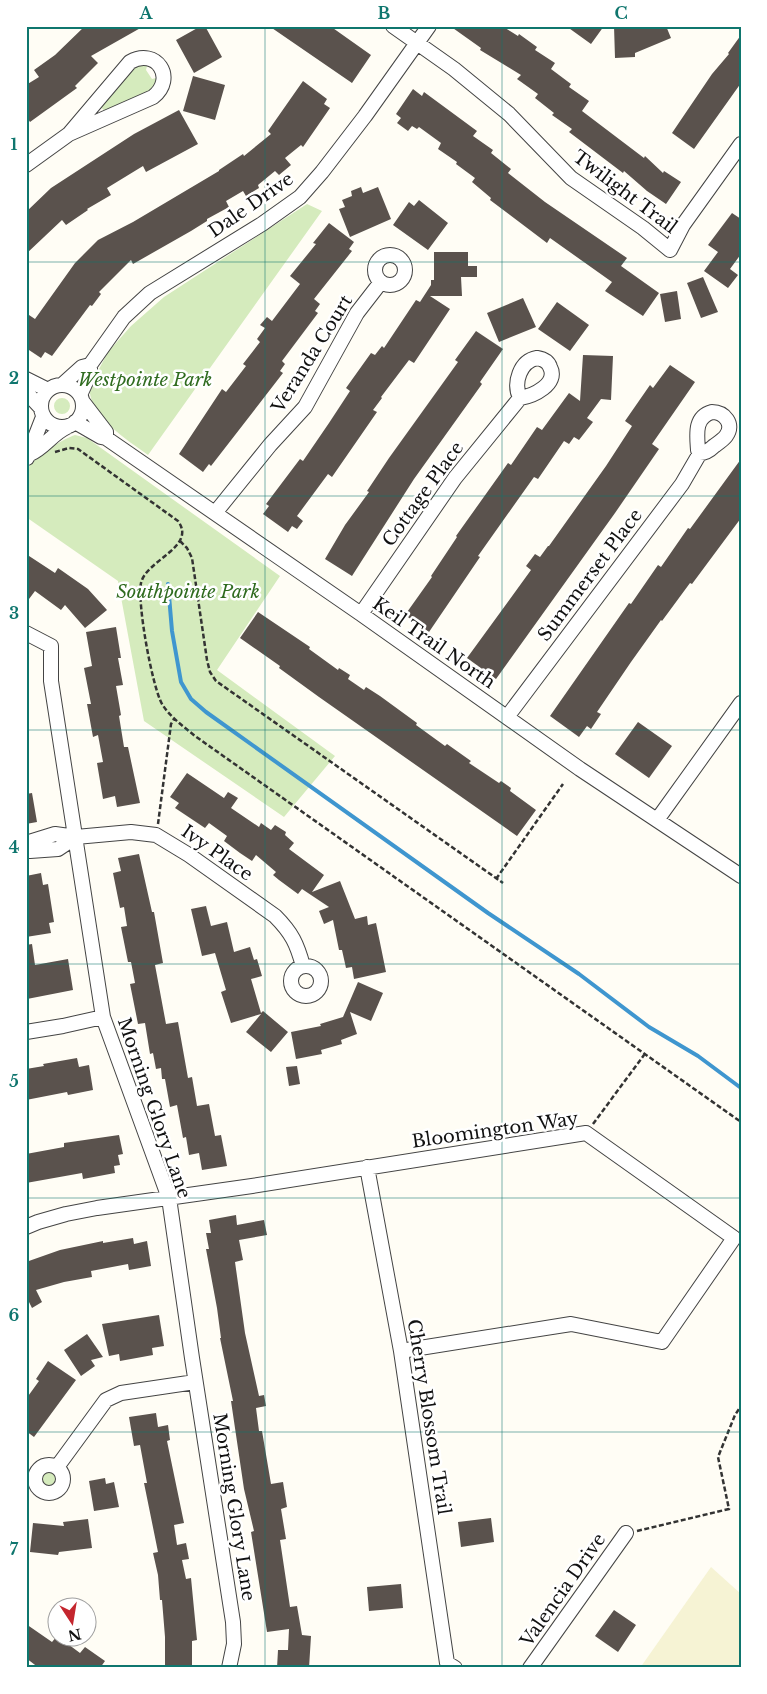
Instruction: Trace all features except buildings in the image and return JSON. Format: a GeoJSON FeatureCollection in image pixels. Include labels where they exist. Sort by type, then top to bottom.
{"type":"FeatureCollection","features":[{"type":"Feature","properties":{"kind":"street"},"geometry":{"type":"LineString","coordinates":[[393,26],[417,43]]}},
{"type":"Feature","properties":{"kind":"street","name":"Dale Drive"},"geometry":{"type":"LineString","coordinates":[[81,398],[90,373],[90,365],[124,317],[150,293],[262,224],[300,197],[360,123],[429,26]]}},
{"type":"Feature","properties":{"kind":"street","name":"Twilight Trail"},"geometry":{"type":"LineString","coordinates":[[417,43],[454,69],[509,114],[571,178],[643,228],[670,250],[683,224],[741,144]]}},
{"type":"Feature","properties":{"kind":"street"},"geometry":{"type":"LineString","coordinates":[[26,165],[68,134],[130,62],[137,58],[146,57],[158,65],[164,79],[163,87],[153,97],[68,134]]}},
{"type":"Feature","properties":{"kind":"street","name":"Veranda Court"},"geometry":{"type":"LineString","coordinates":[[216,513],[270,446],[305,407],[357,313],[381,282]]}},
{"type":"Feature","properties":{"kind":"street","name":"Dale Drive"},"geometry":{"type":"LineString","coordinates":[[62,385],[82,367],[90,365]]}},
{"type":"Feature","properties":{"kind":"street"},"geometry":{"type":"LineString","coordinates":[[26,379],[48,390]]}},
{"type":"Feature","properties":{"kind":"street"},"geometry":{"type":"LineString","coordinates":[[28,456],[30,446],[40,428],[44,395],[48,390],[62,385],[69,386],[81,398],[106,432],[106,438]]}},
{"type":"Feature","properties":{"kind":"street"},"geometry":{"type":"LineString","coordinates":[[26,392],[54,426],[71,425]]}},
{"type":"Feature","properties":{"kind":"street"},"geometry":{"type":"LineString","coordinates":[[28,456],[37,451],[55,433],[71,425],[82,413],[81,398]]}},
{"type":"Feature","properties":{"kind":"street","name":"Cottage Place"},"geometry":{"type":"LineString","coordinates":[[361,614],[455,478],[520,398]]}},
{"type":"Feature","properties":{"kind":"street","name":"Keil Trail North"},"geometry":{"type":"LineString","coordinates":[[71,425],[101,438],[106,438],[361,614],[580,769],[741,876]]}},
{"type":"Feature","properties":{"kind":"street","name":"Summerset Place"},"geometry":{"type":"LineString","coordinates":[[507,717],[682,484],[700,453]]}},
{"type":"Feature","properties":{"kind":"street","name":"Morning Glory Lane"},"geometry":{"type":"LineString","coordinates":[[26,633],[51,646],[51,681],[103,1017],[169,1198],[195,1382],[233,1622],[234,1644],[228,1668]]}},
{"type":"Feature","properties":{"kind":"street"},"geometry":{"type":"LineString","coordinates":[[657,820],[741,702]]}},
{"type":"Feature","properties":{"kind":"street","name":"Ivy Place"},"geometry":{"type":"LineString","coordinates":[[76,837],[119,832],[143,832],[156,836],[189,855],[275,916],[294,939],[303,966]]}},
{"type":"Feature","properties":{"kind":"street"},"geometry":{"type":"LineString","coordinates":[[26,843],[55,834],[76,837]]}},
{"type":"Feature","properties":{"kind":"street"},"geometry":{"type":"LineString","coordinates":[[26,850],[58,849],[76,837]]}},
{"type":"Feature","properties":{"kind":"street"},"geometry":{"type":"LineString","coordinates":[[26,1032],[103,1017]]}},
{"type":"Feature","properties":{"kind":"street","name":"Bloomington Way"},"geometry":{"type":"LineString","coordinates":[[26,1227],[73,1212],[252,1186],[586,1133],[734,1238],[662,1342],[571,1324],[401,1351]]}},
{"type":"Feature","properties":{"kind":"street","name":"Cherry Blossom Trail"},"geometry":{"type":"LineString","coordinates":[[368,1167],[401,1351],[447,1662],[455,1668]]}},
{"type":"Feature","properties":{"kind":"street"},"geometry":{"type":"LineString","coordinates":[[57,1467],[101,1405],[113,1396],[195,1382]]}},
{"type":"Feature","properties":{"kind":"street","name":"Valencia Drive"},"geometry":{"type":"LineString","coordinates":[[530,1668],[626,1533]]}},
{"type":"Feature","properties":{"kind":"path"},"geometry":{"type":"LineString","coordinates":[[52,451],[59,452],[73,448],[84,453],[178,521],[183,531],[180,541],[147,572],[141,588],[142,608],[153,679],[162,702],[174,718],[195,736],[741,1122]]}},
{"type":"Feature","properties":{"kind":"path"},"geometry":{"type":"LineString","coordinates":[[180,541],[190,552],[192,558],[207,660],[210,672],[216,681],[503,884]]}},
{"type":"Feature","properties":{"kind":"path"},"geometry":{"type":"LineString","coordinates":[[156,836],[171,724],[174,718]]}},
{"type":"Feature","properties":{"kind":"path"},"geometry":{"type":"LineString","coordinates":[[496,878],[562,784]]}},
{"type":"Feature","properties":{"kind":"path"},"geometry":{"type":"LineString","coordinates":[[586,1133],[644,1055]]}},
{"type":"Feature","properties":{"kind":"path"},"geometry":{"type":"LineString","coordinates":[[626,1533],[729,1509],[718,1457],[735,1415],[741,1406]]}},
{"type":"Feature","properties":{"kind":"shaded area"},"geometry":{"type":"Polygon","coordinates":[[[711,1567],[741,1594],[741,1668],[640,1668],[711,1567]]]}},
{"type":"Feature","properties":{"kind":"green space"},"geometry":{"type":"Polygon","coordinates":[[[137,65],[147,66],[146,70],[152,79],[156,78],[156,84],[152,91],[105,114],[103,109],[99,107],[137,65]]]}},
{"type":"Feature","properties":{"kind":"green space","name":"Westpointe Park"},"geometry":{"type":"Polygon","coordinates":[[[307,204],[322,211],[148,455],[119,434],[101,416],[90,396],[90,386],[108,352],[131,326],[164,297],[307,204]]]}},
{"type":"Feature","properties":{"kind":"green space"},"geometry":{"type":"Polygon","coordinates":[[[59,398],[65,398],[70,403],[68,412],[59,414],[54,409],[54,403],[59,398]]]}},
{"type":"Feature","properties":{"kind":"green space","name":"Southpointe Park"},"geometry":{"type":"Polygon","coordinates":[[[75,435],[87,438],[280,576],[217,670],[335,756],[284,817],[144,721],[118,581],[26,517],[25,477],[29,467],[33,461],[47,450],[75,435]]]}},
{"type":"Feature","properties":{"kind":"green space"},"geometry":{"type":"Polygon","coordinates":[[[46,1472],[52,1472],[56,1479],[52,1486],[46,1486],[42,1482],[42,1476],[46,1472]]]}},
{"type":"Feature","properties":{"kind":"waterway"},"geometry":{"type":"LineString","coordinates":[[168,584],[172,631],[181,682],[191,699],[206,712],[488,913],[579,974],[649,1027],[698,1056],[741,1088]]}}]}
